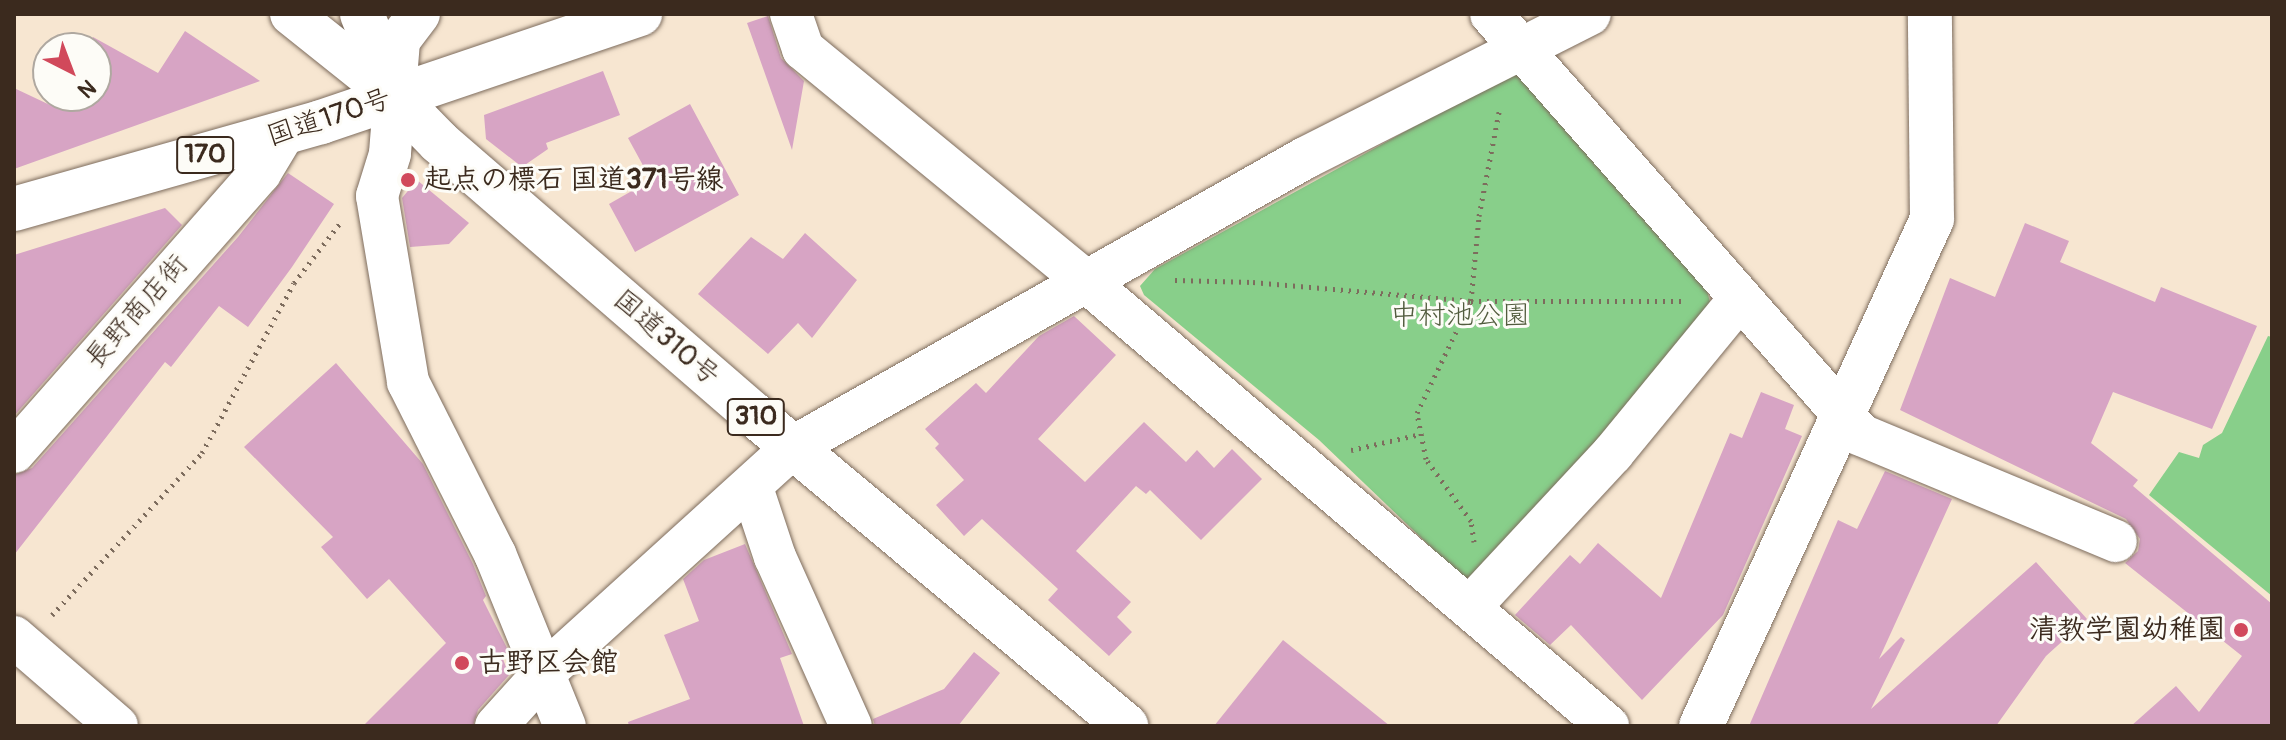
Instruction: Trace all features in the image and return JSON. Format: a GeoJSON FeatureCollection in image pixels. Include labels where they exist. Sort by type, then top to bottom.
{"type":"FeatureCollection","features":[{"type":"Feature","properties":{"kind":"main road"},"geometry":{"type":"LineString","coordinates":[[362,14],[395,97]]}},
{"type":"Feature","properties":{"kind":"main road","name":"国道170号"},"geometry":{"type":"LineString","coordinates":[[14,209],[284,133],[640,14]]}},
{"type":"Feature","properties":{"kind":"main road"},"geometry":{"type":"LineString","coordinates":[[1701,726],[1839,414],[1932,219],[1930,14]]}},
{"type":"Feature","properties":{"kind":"main road","name":"国道310号"},"geometry":{"type":"LineString","coordinates":[[395,97],[439,142],[793,447],[1127,726]]}},
{"type":"Feature","properties":{"kind":"street"},"geometry":{"type":"LineString","coordinates":[[291,14],[395,97]]}},
{"type":"Feature","properties":{"kind":"street"},"geometry":{"type":"LineString","coordinates":[[419,14],[399,41],[390,154],[377,196],[408,382],[495,554],[565,726]]}},
{"type":"Feature","properties":{"kind":"street"},"geometry":{"type":"LineString","coordinates":[[791,14],[803,49],[1476,601],[1608,726]]}},
{"type":"Feature","properties":{"kind":"street"},"geometry":{"type":"LineString","coordinates":[[1491,14],[1738,301],[1861,435],[2116,541]]}},
{"type":"Feature","properties":{"kind":"street"},"geometry":{"type":"LineString","coordinates":[[496,726],[544,673],[752,488],[793,447],[1089,284],[1305,158],[1590,14]]}},
{"type":"Feature","properties":{"kind":"street","name":"長野商店街"},"geometry":{"type":"LineString","coordinates":[[14,452],[260,173],[284,133]]}},
{"type":"Feature","properties":{"kind":"street"},"geometry":{"type":"LineString","coordinates":[[1476,601],[1613,453],[1738,301]]}},
{"type":"Feature","properties":{"kind":"street"},"geometry":{"type":"LineString","coordinates":[[752,488],[775,557],[851,726]]}},
{"type":"Feature","properties":{"kind":"street"},"geometry":{"type":"LineString","coordinates":[[19,641],[117,726]]}},
{"type":"Feature","properties":{"kind":"path"},"geometry":{"type":"LineString","coordinates":[[1476,601],[1471,521],[1426,459],[1417,413],[1471,301],[1497,117],[1519,50]]}},
{"type":"Feature","properties":{"kind":"path"},"geometry":{"type":"LineString","coordinates":[[19,641],[202,453],[294,283],[351,211]]}},
{"type":"Feature","properties":{"kind":"path"},"geometry":{"type":"LineString","coordinates":[[1166,280],[1253,282],[1471,301],[1738,301]]}},
{"type":"Feature","properties":{"kind":"path"},"geometry":{"type":"LineString","coordinates":[[1337,441],[1348,451],[1421,434]]}},
{"type":"Feature","properties":{"kind":"green space","name":"中村池公園"},"geometry":{"type":"Polygon","coordinates":[[[1517,70],[1706,287],[1710,302],[1481,595],[1319,440],[1144,295],[1140,286],[1155,269],[1517,70]]]}},
{"type":"Feature","properties":{"kind":"green space"},"geometry":{"type":"Polygon","coordinates":[[[2268,336],[2272,337],[2272,596],[2149,495],[2179,452],[2199,458],[2203,445],[2222,433],[2268,336]]]}},
{"type":"Feature","properties":{"kind":"building"},"geometry":{"type":"Polygon","coordinates":[[[768,16],[781,58],[804,81],[792,150],[747,23],[768,16]]]}},
{"type":"Feature","properties":{"kind":"building"},"geometry":{"type":"Polygon","coordinates":[[[185,31],[260,81],[14,169],[14,88],[32,96],[32,112],[112,112],[112,48],[158,73],[185,31]]]}},
{"type":"Feature","properties":{"kind":"building"},"geometry":{"type":"Polygon","coordinates":[[[603,71],[620,115],[546,143],[548,149],[522,167],[486,139],[484,115],[603,71]]]}},
{"type":"Feature","properties":{"kind":"building"},"geometry":{"type":"Polygon","coordinates":[[[690,104],[739,195],[635,252],[609,204],[651,180],[628,138],[690,104]]]}},
{"type":"Feature","properties":{"kind":"building"},"geometry":{"type":"Polygon","coordinates":[[[288,173],[334,204],[292,267],[248,327],[219,306],[171,367],[165,362],[14,555],[14,475],[32,468],[238,237],[288,173]]]}},
{"type":"Feature","properties":{"kind":"building"},"geometry":{"type":"Polygon","coordinates":[[[417,180],[469,223],[449,244],[410,247],[402,198],[417,180]]]}},
{"type":"Feature","properties":{"kind":"building"},"geometry":{"type":"Polygon","coordinates":[[[165,208],[182,225],[14,416],[14,255],[165,208]]]}},
{"type":"Feature","properties":{"kind":"building"},"geometry":{"type":"Polygon","coordinates":[[[2025,223],[2069,241],[2060,262],[2155,302],[2161,287],[2257,326],[2212,429],[2113,392],[2091,443],[2138,480],[2133,486],[2272,604],[2272,726],[2131,726],[2176,686],[2199,712],[2242,656],[2125,563],[2138,551],[2140,539],[2126,519],[1900,410],[1950,278],[1995,297],[2025,223]]]}},
{"type":"Feature","properties":{"kind":"building"},"geometry":{"type":"Polygon","coordinates":[[[805,233],[857,280],[812,338],[798,323],[768,354],[698,294],[751,237],[783,259],[805,233]]]}},
{"type":"Feature","properties":{"kind":"building"},"geometry":{"type":"Polygon","coordinates":[[[1074,316],[1116,355],[1038,439],[1085,482],[1144,422],[1186,462],[1197,450],[1214,468],[1232,449],[1262,479],[1201,540],[1150,490],[1146,494],[1136,486],[1076,551],[1131,602],[1117,617],[1132,632],[1109,656],[1048,600],[1058,589],[982,519],[964,536],[936,505],[964,480],[935,448],[939,444],[925,429],[976,383],[986,393],[1039,336],[1074,316]]]}},
{"type":"Feature","properties":{"kind":"building"},"geometry":{"type":"Polygon","coordinates":[[[336,363],[423,464],[473,564],[486,596],[483,600],[509,652],[503,659],[509,675],[478,710],[473,726],[363,726],[446,643],[389,579],[367,599],[321,547],[333,537],[244,447],[336,363]]]}},
{"type":"Feature","properties":{"kind":"building"},"geometry":{"type":"Polygon","coordinates":[[[1761,392],[1794,405],[1785,429],[1802,436],[1723,615],[1642,700],[1571,625],[1550,645],[1515,615],[1570,555],[1580,564],[1598,543],[1661,598],[1730,433],[1742,438],[1761,392]]]}},
{"type":"Feature","properties":{"kind":"building"},"geometry":{"type":"Polygon","coordinates":[[[1885,471],[1952,499],[1879,659],[1901,637],[1905,640],[1871,709],[2036,562],[2087,619],[2046,656],[1996,726],[1749,726],[1838,520],[1857,529],[1885,471]]]}},
{"type":"Feature","properties":{"kind":"building"},"geometry":{"type":"Polygon","coordinates":[[[745,544],[792,654],[780,658],[804,726],[629,726],[628,722],[690,699],[664,635],[699,621],[683,579],[704,560],[745,544]]]}},
{"type":"Feature","properties":{"kind":"building"},"geometry":{"type":"Polygon","coordinates":[[[1283,640],[1390,726],[1214,726],[1283,640]]]}},
{"type":"Feature","properties":{"kind":"building"},"geometry":{"type":"Polygon","coordinates":[[[974,652],[1000,673],[958,726],[875,726],[873,719],[944,689],[974,652]]]}},
{"type":"Feature","properties":{"kind":"place","name":"起点の標石 国道371号線"},"geometry":{"type":"Point","coordinates":[408,180]}},
{"type":"Feature","properties":{"kind":"place","name":"清教学園幼稚園"},"geometry":{"type":"Point","coordinates":[2241,630]}},
{"type":"Feature","properties":{"kind":"place","name":"古野区会館"},"geometry":{"type":"Point","coordinates":[462,663]}}]}
